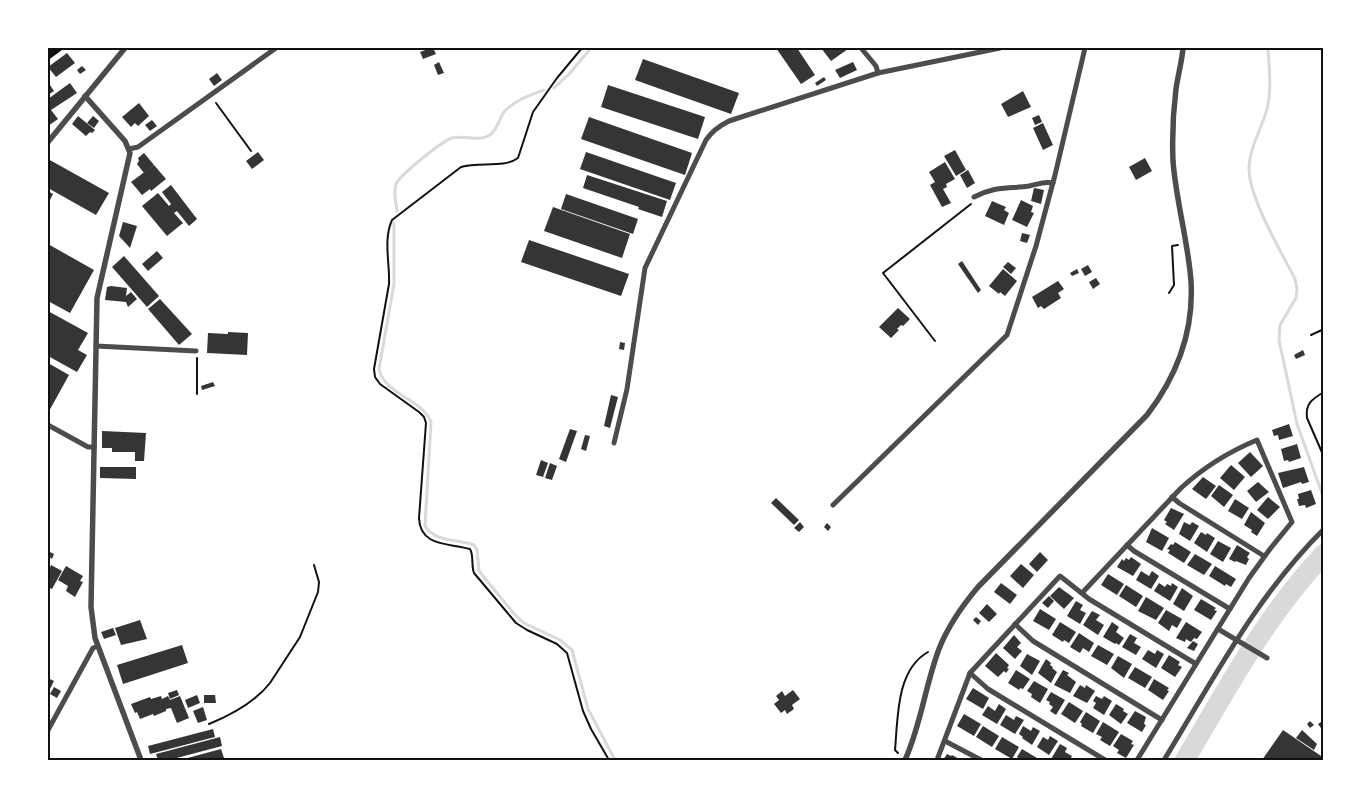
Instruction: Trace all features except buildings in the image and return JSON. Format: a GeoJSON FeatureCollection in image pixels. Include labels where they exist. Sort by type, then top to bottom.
{"type":"FeatureCollection","features":[{"type":"Feature","properties":{"kind":"main road"},"geometry":{"type":"LineString","coordinates":[[48,56],[56,48]]}},
{"type":"Feature","properties":{"kind":"street"},"geometry":{"type":"LineString","coordinates":[[48,142],[125,48]]}},
{"type":"Feature","properties":{"kind":"street"},"geometry":{"type":"LineString","coordinates":[[129,149],[138,147],[276,48]]}},
{"type":"Feature","properties":{"kind":"street"},"geometry":{"type":"LineString","coordinates":[[861,48],[876,66],[878,73]]}},
{"type":"Feature","properties":{"kind":"street"},"geometry":{"type":"LineString","coordinates":[[614,443],[627,390],[645,268],[706,140],[720,125],[878,73],[1000,48]]}},
{"type":"Feature","properties":{"kind":"street"},"geometry":{"type":"LineString","coordinates":[[833,505],[1007,335],[1036,246],[1085,48]]}},
{"type":"Feature","properties":{"kind":"street"},"geometry":{"type":"LineString","coordinates":[[905,760],[918,724],[939,648],[960,610],[978,587],[1135,429],[1158,401],[1182,353],[1189,318],[1191,282],[1175,178],[1173,143],[1175,99],[1183,48]]}},
{"type":"Feature","properties":{"kind":"street"},"geometry":{"type":"LineString","coordinates":[[85,96],[92,101],[125,141],[129,149],[130,160],[98,290],[90,607],[98,646],[141,760]]}},
{"type":"Feature","properties":{"kind":"street"},"geometry":{"type":"LineString","coordinates":[[974,197],[982,192],[1010,186],[1053,183]]}},
{"type":"Feature","properties":{"kind":"street"},"geometry":{"type":"LineString","coordinates":[[96,346],[196,351]]}},
{"type":"Feature","properties":{"kind":"street"},"geometry":{"type":"LineString","coordinates":[[48,425],[88,447],[94,447]]}},
{"type":"Feature","properties":{"kind":"street"},"geometry":{"type":"LineString","coordinates":[[1082,593],[1195,475],[1227,454],[1257,440],[1292,522],[1264,556],[1137,760]]}},
{"type":"Feature","properties":{"kind":"street"},"geometry":{"type":"LineString","coordinates":[[1172,497],[1264,556]]}},
{"type":"Feature","properties":{"kind":"street"},"geometry":{"type":"LineString","coordinates":[[1164,760],[1237,640],[1274,584],[1324,529]]}},
{"type":"Feature","properties":{"kind":"street"},"geometry":{"type":"LineString","coordinates":[[1127,545],[1230,609]]}},
{"type":"Feature","properties":{"kind":"street"},"geometry":{"type":"LineString","coordinates":[[937,760],[970,673],[1060,576],[1082,593],[1196,664]]}},
{"type":"Feature","properties":{"kind":"street"},"geometry":{"type":"LineString","coordinates":[[1015,624],[1033,641],[1162,720]]}},
{"type":"Feature","properties":{"kind":"street"},"geometry":{"type":"LineString","coordinates":[[1218,629],[1266,657]]}},
{"type":"Feature","properties":{"kind":"street"},"geometry":{"type":"LineString","coordinates":[[48,730],[93,648],[98,646]]}},
{"type":"Feature","properties":{"kind":"street"},"geometry":{"type":"LineString","coordinates":[[970,673],[988,689],[1105,760]]}},
{"type":"Feature","properties":{"kind":"street"},"geometry":{"type":"LineString","coordinates":[[945,740],[981,760]]}},
{"type":"Feature","properties":{"kind":"path"},"geometry":{"type":"LineString","coordinates":[[582,48],[557,78],[533,112],[518,158],[512,162],[461,167],[392,220],[387,238],[390,270],[389,284],[374,369],[380,384],[419,412],[426,423],[419,518],[424,536],[432,541],[470,549],[474,573],[512,619],[521,627],[557,644],[567,653],[583,711],[609,760]]}},
{"type":"Feature","properties":{"kind":"path"},"geometry":{"type":"LineString","coordinates":[[210,95],[251,151]]}},
{"type":"Feature","properties":{"kind":"path"},"geometry":{"type":"LineString","coordinates":[[935,341],[883,273],[974,202],[974,197]]}},
{"type":"Feature","properties":{"kind":"path"},"geometry":{"type":"LineString","coordinates":[[1169,293],[1174,285],[1172,246],[1185,244]]}},
{"type":"Feature","properties":{"kind":"path"},"geometry":{"type":"LineString","coordinates":[[1311,335],[1324,329]]}},
{"type":"Feature","properties":{"kind":"path"},"geometry":{"type":"LineString","coordinates":[[196,351],[198,394]]}},
{"type":"Feature","properties":{"kind":"path"},"geometry":{"type":"LineString","coordinates":[[1324,392],[1310,401],[1306,412],[1324,457]]}},
{"type":"Feature","properties":{"kind":"path"},"geometry":{"type":"LineString","coordinates":[[209,724],[251,700],[270,683],[300,637],[318,592],[319,582],[314,566]]}},
{"type":"Feature","properties":{"kind":"path"},"geometry":{"type":"LineString","coordinates":[[900,754],[895,751],[900,694],[910,672],[927,652],[930,653]]}},
{"type":"Feature","properties":{"kind":"waterway"},"geometry":{"type":"LineString","coordinates":[[554,88],[570,73],[591,48]]}},
{"type":"Feature","properties":{"kind":"waterway"},"geometry":{"type":"LineString","coordinates":[[1268,48],[1269,101],[1250,159],[1250,179],[1266,224],[1295,279],[1296,298],[1280,325],[1279,340],[1297,424],[1324,499]]}},
{"type":"Feature","properties":{"kind":"waterway"},"geometry":{"type":"LineString","coordinates":[[397,211],[396,184],[405,173],[422,159],[452,138],[481,138],[490,135],[508,108],[522,99],[544,90]]}},
{"type":"Feature","properties":{"kind":"waterway"},"geometry":{"type":"LineString","coordinates":[[394,223],[394,284],[379,369],[388,385],[420,407],[431,422],[425,526],[434,535],[474,545],[477,550],[479,571],[515,615],[524,623],[560,640],[572,650],[588,709],[615,760]]}},
{"type":"Feature","properties":{"kind":"waterway"},"geometry":{"type":"LineString","coordinates":[[1185,760],[1248,653],[1303,577],[1324,554]]}}]}
